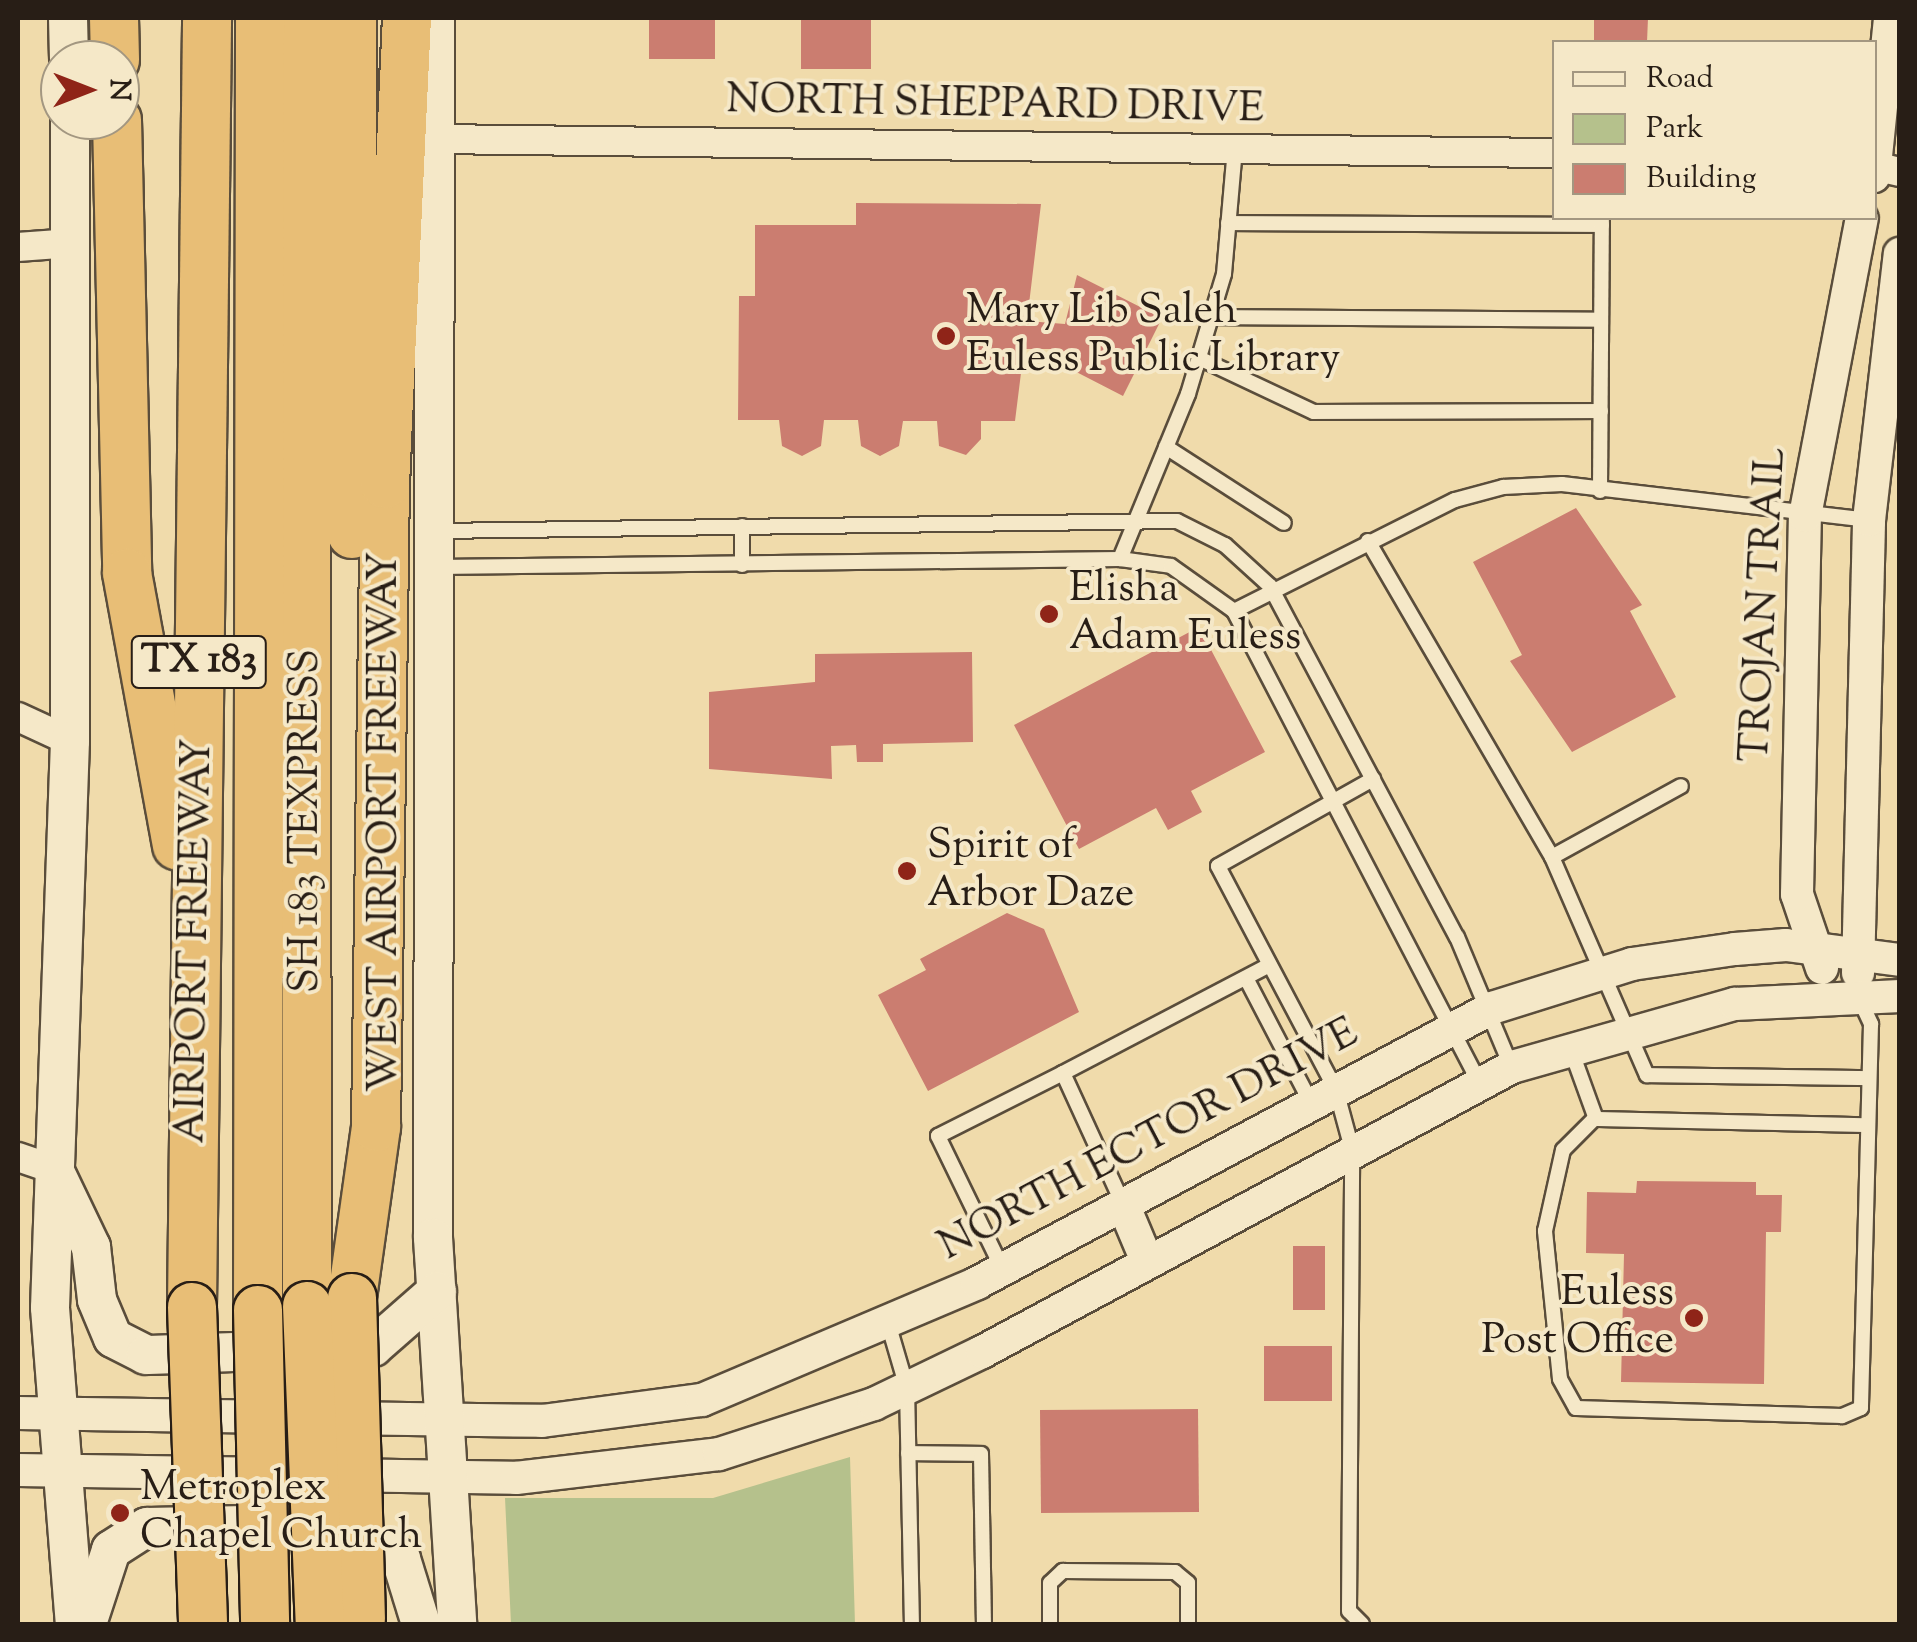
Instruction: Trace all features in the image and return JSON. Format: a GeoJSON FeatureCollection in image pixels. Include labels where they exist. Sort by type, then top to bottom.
{"type":"FeatureCollection","features":[{"type":"Feature","properties":{"kind":"highway","name":"AIRPORT FREEWAY"},"geometry":{"type":"LineString","coordinates":[[203,1624],[192,1307],[207,18]]}},
{"type":"Feature","properties":{"kind":"highway","name":"SH 183 TEXPRESS"},"geometry":{"type":"LineString","coordinates":[[260,18],[258,1310],[264,1624]]}},
{"type":"Feature","properties":{"kind":"highway","name":"SH 183 TEXPRESS"},"geometry":{"type":"LineString","coordinates":[[305,18],[330,1302]]}},
{"type":"Feature","properties":{"kind":"highway"},"geometry":{"type":"LineString","coordinates":[[348,1623],[330,1302],[352,18]]}},
{"type":"Feature","properties":{"kind":"highway"},"geometry":{"type":"LineString","coordinates":[[330,1302],[376,1127],[385,484],[408,18]]}},
{"type":"Feature","properties":{"kind":"highway"},"geometry":{"type":"LineString","coordinates":[[116,140],[127,573],[196,952]]}},
{"type":"Feature","properties":{"kind":"main road","name":"WEST AIRPORT FREEWAY"},"geometry":{"type":"LineString","coordinates":[[434,18],[431,549],[436,1291],[440,1420],[457,1624]]}},
{"type":"Feature","properties":{"kind":"main road"},"geometry":{"type":"LineString","coordinates":[[70,140],[70,741],[53,1169],[36,1413],[59,1470],[75,1624]]}},
{"type":"Feature","properties":{"kind":"main road"},"geometry":{"type":"LineString","coordinates":[[53,1169],[91,1247],[96,1300],[113,1338],[146,1355],[373,1347],[436,1291]]}},
{"type":"Feature","properties":{"kind":"main road"},"geometry":{"type":"LineString","coordinates":[[87,1624],[111,1550],[146,1528],[332,1524],[401,1559],[421,1624]]}},
{"type":"Feature","properties":{"kind":"street"},"geometry":{"type":"LineString","coordinates":[[1881,170],[1890,18]]}},
{"type":"Feature","properties":{"kind":"street","name":"NORTH SHEPPARD DRIVE"},"geometry":{"type":"LineString","coordinates":[[434,140],[1552,153]]}},
{"type":"Feature","properties":{"kind":"street","name":"TROJAN TRAIL"},"geometry":{"type":"LineString","coordinates":[[1844,997],[1818,950],[1797,894],[1804,516],[1862,220]]}},
{"type":"Feature","properties":{"kind":"street"},"geometry":{"type":"LineString","coordinates":[[18,247],[72,243]]}},
{"type":"Feature","properties":{"kind":"street"},"geometry":{"type":"LineString","coordinates":[[1844,997],[1858,954],[1869,520],[1900,254]]}},
{"type":"Feature","properties":{"kind":"street"},"geometry":{"type":"LineString","coordinates":[[18,717],[70,741]]}},
{"type":"Feature","properties":{"kind":"street","name":"NORTH ECTOR DRIVE"},"geometry":{"type":"LineString","coordinates":[[36,1413],[440,1420],[623,1417],[794,1368],[1003,1270],[1492,1008],[1606,971],[1735,948],[1818,950],[1900,960]]}},
{"type":"Feature","properties":{"kind":"street"},"geometry":{"type":"LineString","coordinates":[[18,1470],[444,1477],[680,1463],[907,1388],[1512,1067],[1627,1030],[1736,1004],[1900,996]]}},
{"type":"Feature","properties":{"kind":"street"},"geometry":{"type":"LineString","coordinates":[[18,1157],[53,1169]]}},
{"type":"Feature","properties":{"kind":"street"},"geometry":{"type":"LineString","coordinates":[[1123,1204],[1148,1261]]}},
{"type":"Feature","properties":{"kind":"lane"},"geometry":{"type":"LineString","coordinates":[[1120,559],[1166,447],[1211,317],[1228,224],[1234,150]]}},
{"type":"Feature","properties":{"kind":"lane"},"geometry":{"type":"LineString","coordinates":[[1228,224],[1602,222],[1600,491]]}},
{"type":"Feature","properties":{"kind":"lane"},"geometry":{"type":"LineString","coordinates":[[1211,317],[1601,320]]}},
{"type":"Feature","properties":{"kind":"lane"},"geometry":{"type":"LineString","coordinates":[[1199,358],[1314,412],[1601,411]]}},
{"type":"Feature","properties":{"kind":"lane"},"geometry":{"type":"LineString","coordinates":[[1166,447],[1284,523]]}},
{"type":"Feature","properties":{"kind":"lane"},"geometry":{"type":"LineString","coordinates":[[1234,611],[1270,586],[1368,540],[1503,487],[1600,491],[1869,520]]}},
{"type":"Feature","properties":{"kind":"lane"},"geometry":{"type":"LineString","coordinates":[[431,549],[742,526],[1136,518],[1193,529],[1270,586],[1492,1008],[1512,1067]]}},
{"type":"Feature","properties":{"kind":"lane"},"geometry":{"type":"LineString","coordinates":[[742,526],[742,565]]}},
{"type":"Feature","properties":{"kind":"lane"},"geometry":{"type":"LineString","coordinates":[[1368,540],[1552,857],[1606,971],[1634,1060],[1664,1080],[1869,1078]]}},
{"type":"Feature","properties":{"kind":"lane"},"geometry":{"type":"LineString","coordinates":[[431,549],[742,565],[1120,559],[1171,566],[1234,611],[1479,1082]]}},
{"type":"Feature","properties":{"kind":"lane"},"geometry":{"type":"LineString","coordinates":[[1323,1097],[1270,966],[1218,866],[1373,779]]}},
{"type":"Feature","properties":{"kind":"lane"},"geometry":{"type":"LineString","coordinates":[[1552,857],[1681,786]]}},
{"type":"Feature","properties":{"kind":"lane"},"geometry":{"type":"LineString","coordinates":[[1003,1270],[938,1136],[1270,966]]}},
{"type":"Feature","properties":{"kind":"lane"},"geometry":{"type":"LineString","coordinates":[[1246,978],[1352,1149],[1349,1612],[1362,1624]]}},
{"type":"Feature","properties":{"kind":"lane"},"geometry":{"type":"LineString","coordinates":[[1844,997],[1871,1024],[1861,1408],[1842,1416],[1576,1408],[1560,1379],[1545,1231],[1563,1150],[1596,1120],[1868,1125]]}},
{"type":"Feature","properties":{"kind":"lane"},"geometry":{"type":"LineString","coordinates":[[1570,1048],[1596,1120]]}},
{"type":"Feature","properties":{"kind":"lane"},"geometry":{"type":"LineString","coordinates":[[1063,1073],[1123,1204]]}},
{"type":"Feature","properties":{"kind":"lane"},"geometry":{"type":"LineString","coordinates":[[888,1323],[907,1388],[912,1624]]}},
{"type":"Feature","properties":{"kind":"lane"},"geometry":{"type":"LineString","coordinates":[[908,1454],[981,1454],[984,1624]]}},
{"type":"Feature","properties":{"kind":"lane"},"geometry":{"type":"LineString","coordinates":[[1050,1624],[1050,1583],[1063,1571],[1174,1572],[1188,1583],[1188,1624]]}},
{"type":"Feature","properties":{"kind":"lane"},"geometry":{"type":"LineString","coordinates":[[1335,1624],[1349,1612]]}},
{"type":"Feature","properties":{"kind":"green space"},"geometry":{"type":"Polygon","coordinates":[[[850,1457],[855,1624],[511,1624],[505,1498],[713,1498],[850,1457]]]}},
{"type":"Feature","properties":{"kind":"building"},"geometry":{"type":"Polygon","coordinates":[[[649,18],[715,18],[715,59],[649,59],[649,18]]]}},
{"type":"Feature","properties":{"kind":"building"},"geometry":{"type":"Polygon","coordinates":[[[801,18],[871,18],[871,69],[801,69],[801,18]]]}},
{"type":"Feature","properties":{"kind":"building"},"geometry":{"type":"Polygon","coordinates":[[[1594,18],[1648,18],[1647,40],[1594,40],[1594,18]]]}},
{"type":"Feature","properties":{"kind":"building","name":"Mary Lib Saleh Euless Public Library"},"geometry":{"type":"Polygon","coordinates":[[[856,203],[1041,204],[1027,321],[1065,324],[1077,275],[1162,318],[1123,396],[1055,361],[1058,349],[1024,349],[1015,421],[981,421],[981,439],[966,455],[939,446],[937,421],[903,421],[899,446],[880,456],[861,446],[858,420],[824,420],[821,446],[802,456],[782,446],[779,420],[738,420],[739,296],[755,296],[755,225],[856,225],[856,203]]]}},
{"type":"Feature","properties":{"kind":"building"},"geometry":{"type":"Polygon","coordinates":[[[1576,508],[1642,605],[1630,611],[1676,697],[1572,752],[1510,661],[1522,655],[1473,562],[1576,508]]]}},
{"type":"Feature","properties":{"kind":"building"},"geometry":{"type":"Polygon","coordinates":[[[1199,627],[1265,752],[1191,791],[1202,812],[1168,830],[1156,808],[1079,849],[1014,725],[1199,627]]]}},
{"type":"Feature","properties":{"kind":"building"},"geometry":{"type":"Polygon","coordinates":[[[972,652],[973,742],[883,744],[883,762],[857,762],[856,745],[831,746],[832,779],[709,769],[709,692],[815,682],[815,654],[972,652]]]}},
{"type":"Feature","properties":{"kind":"building"},"geometry":{"type":"Polygon","coordinates":[[[1007,913],[1044,929],[1079,1012],[928,1091],[878,995],[926,970],[920,959],[1007,913]]]}},
{"type":"Feature","properties":{"kind":"building","name":"Euless Post Office"},"geometry":{"type":"Polygon","coordinates":[[[1637,1181],[1756,1182],[1756,1195],[1782,1195],[1781,1232],[1766,1232],[1764,1384],[1621,1382],[1624,1254],[1586,1253],[1587,1192],[1636,1193],[1637,1181]]]}},
{"type":"Feature","properties":{"kind":"building"},"geometry":{"type":"Polygon","coordinates":[[[1293,1246],[1325,1246],[1325,1310],[1293,1310],[1293,1246]]]}},
{"type":"Feature","properties":{"kind":"building"},"geometry":{"type":"Polygon","coordinates":[[[1264,1346],[1332,1346],[1332,1401],[1264,1401],[1264,1346]]]}},
{"type":"Feature","properties":{"kind":"building"},"geometry":{"type":"Polygon","coordinates":[[[1198,1409],[1199,1512],[1041,1513],[1040,1410],[1198,1409]]]}},
{"type":"Feature","properties":{"kind":"place","name":"Mary Lib Saleh Euless Public Library"},"geometry":{"type":"Point","coordinates":[946,336]}},
{"type":"Feature","properties":{"kind":"place","name":"Elisha Adam Euless"},"geometry":{"type":"Point","coordinates":[1049,614]}},
{"type":"Feature","properties":{"kind":"place","name":"Spirit of Arbor Daze"},"geometry":{"type":"Point","coordinates":[907,871]}},
{"type":"Feature","properties":{"kind":"place","name":"Euless Post Office"},"geometry":{"type":"Point","coordinates":[1694,1318]}},
{"type":"Feature","properties":{"kind":"place","name":"Metroplex Chapel Church"},"geometry":{"type":"Point","coordinates":[120,1513]}}]}
